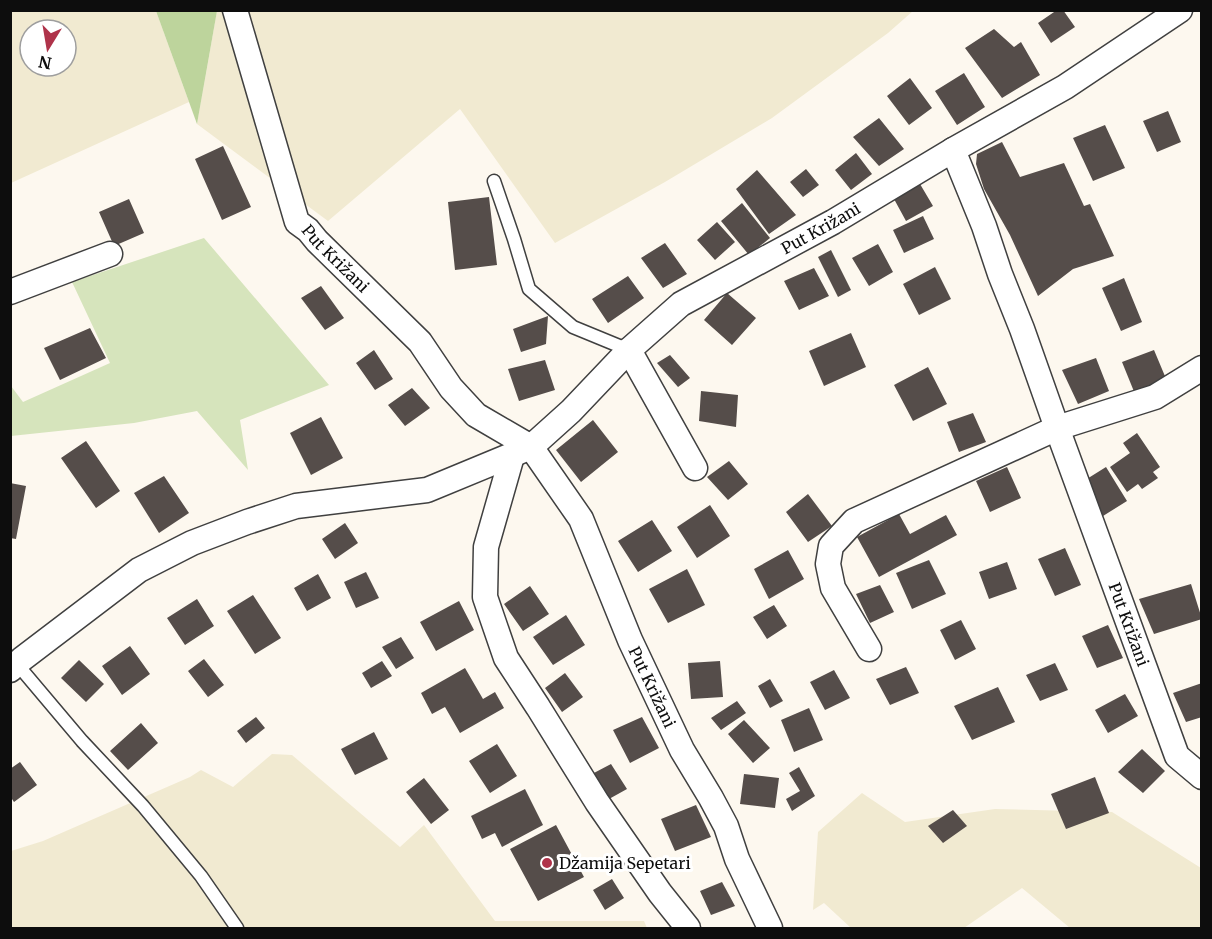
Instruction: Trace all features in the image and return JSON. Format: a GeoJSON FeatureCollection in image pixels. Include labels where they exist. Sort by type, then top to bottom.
{"type":"FeatureCollection","features":[{"type":"Feature","properties":{"kind":"street","name":"Put Križani"},"geometry":{"type":"LineString","coordinates":[[236,10],[297,222],[308,230],[420,342],[451,388],[476,415],[521,452],[580,519],[630,640],[682,750],[726,826],[738,859],[770,928]]}},
{"type":"Feature","properties":{"kind":"street","name":"Put Križani"},"geometry":{"type":"LineString","coordinates":[[15,659],[139,570],[192,543],[296,506],[427,490],[521,452],[571,411],[629,350],[681,304],[833,222],[953,150],[1065,87],[1180,10]]}},
{"type":"Feature","properties":{"kind":"street","name":"Put Križani"},"geometry":{"type":"LineString","coordinates":[[953,150],[984,226],[1177,756],[1202,777]]}},
{"type":"Feature","properties":{"kind":"street"},"geometry":{"type":"LineString","coordinates":[[10,292],[110,254]]}},
{"type":"Feature","properties":{"kind":"street"},"geometry":{"type":"LineString","coordinates":[[629,350],[695,468]]}},
{"type":"Feature","properties":{"kind":"street"},"geometry":{"type":"LineString","coordinates":[[868,649],[833,588],[828,564],[831,546],[854,521],[1057,428],[1155,397],[1202,368]]}},
{"type":"Feature","properties":{"kind":"street"},"geometry":{"type":"LineString","coordinates":[[521,452],[486,547],[484,597],[506,658],[597,802],[688,928]]}},
{"type":"Feature","properties":{"kind":"lane"},"geometry":{"type":"LineString","coordinates":[[494,181],[529,289],[573,327],[629,350]]}},
{"type":"Feature","properties":{"kind":"lane"},"geometry":{"type":"LineString","coordinates":[[15,659],[82,741],[158,823],[201,876],[237,928]]}},
{"type":"Feature","properties":{"kind":"shaded area"},"geometry":{"type":"Polygon","coordinates":[[[10,11],[156,11],[189,102],[11,183],[10,11]]]}},
{"type":"Feature","properties":{"kind":"shaded area"},"geometry":{"type":"Polygon","coordinates":[[[217,11],[913,11],[888,33],[772,118],[665,182],[555,243],[460,109],[328,221],[197,124],[217,11]]]}},
{"type":"Feature","properties":{"kind":"shaded area"},"geometry":{"type":"Polygon","coordinates":[[[272,754],[292,755],[400,847],[424,825],[495,921],[644,921],[647,928],[11,928],[11,851],[43,841],[190,777],[201,770],[233,787],[272,754]]]}},
{"type":"Feature","properties":{"kind":"shaded area"},"geometry":{"type":"Polygon","coordinates":[[[862,793],[905,822],[995,809],[1112,812],[1201,868],[1201,928],[1070,928],[1022,888],[964,928],[851,928],[824,903],[813,910],[818,832],[862,793]]]}},
{"type":"Feature","properties":{"kind":"green space"},"geometry":{"type":"Polygon","coordinates":[[[156,11],[217,11],[197,124],[156,11]]]}},
{"type":"Feature","properties":{"kind":"green space"},"geometry":{"type":"Polygon","coordinates":[[[204,238],[329,385],[240,420],[248,470],[197,411],[134,423],[11,436],[11,386],[23,402],[110,363],[72,282],[204,238]]]}},
{"type":"Feature","properties":{"kind":"building"},"geometry":{"type":"Polygon","coordinates":[[[1057,10],[1063,10],[1075,27],[1051,43],[1038,23],[1057,10]]]}},
{"type":"Feature","properties":{"kind":"building"},"geometry":{"type":"Polygon","coordinates":[[[994,29],[1014,47],[1021,42],[1040,75],[1002,98],[965,48],[994,29]]]}},
{"type":"Feature","properties":{"kind":"building"},"geometry":{"type":"Polygon","coordinates":[[[964,73],[985,107],[957,125],[935,91],[964,73]]]}},
{"type":"Feature","properties":{"kind":"building"},"geometry":{"type":"Polygon","coordinates":[[[910,78],[932,108],[909,125],[887,96],[910,78]]]}},
{"type":"Feature","properties":{"kind":"building"},"geometry":{"type":"Polygon","coordinates":[[[1168,111],[1181,142],[1157,152],[1143,121],[1168,111]]]}},
{"type":"Feature","properties":{"kind":"building"},"geometry":{"type":"Polygon","coordinates":[[[879,118],[904,149],[879,166],[853,137],[879,118]]]}},
{"type":"Feature","properties":{"kind":"building"},"geometry":{"type":"Polygon","coordinates":[[[1105,125],[1125,168],[1093,181],[1073,138],[1105,125]]]}},
{"type":"Feature","properties":{"kind":"building"},"geometry":{"type":"Polygon","coordinates":[[[1002,142],[1020,177],[1064,163],[1084,206],[1090,204],[1114,256],[1073,269],[1038,296],[1010,235],[984,189],[976,164],[977,154],[1002,142]]]}},
{"type":"Feature","properties":{"kind":"building"},"geometry":{"type":"Polygon","coordinates":[[[223,146],[251,207],[222,220],[195,159],[223,146]]]}},
{"type":"Feature","properties":{"kind":"building"},"geometry":{"type":"Polygon","coordinates":[[[856,153],[872,174],[851,190],[835,170],[856,153]]]}},
{"type":"Feature","properties":{"kind":"building"},"geometry":{"type":"Polygon","coordinates":[[[806,169],[819,185],[803,197],[790,182],[806,169]]]}},
{"type":"Feature","properties":{"kind":"building"},"geometry":{"type":"Polygon","coordinates":[[[757,170],[796,215],[769,234],[736,189],[757,170]]]}},
{"type":"Feature","properties":{"kind":"building"},"geometry":{"type":"Polygon","coordinates":[[[920,184],[933,206],[906,221],[894,199],[920,184]]]}},
{"type":"Feature","properties":{"kind":"building"},"geometry":{"type":"Polygon","coordinates":[[[489,197],[497,265],[455,270],[448,202],[489,197]]]}},
{"type":"Feature","properties":{"kind":"building"},"geometry":{"type":"Polygon","coordinates":[[[129,199],[144,233],[114,246],[99,212],[129,199]]]}},
{"type":"Feature","properties":{"kind":"building"},"geometry":{"type":"Polygon","coordinates":[[[742,203],[770,238],[749,255],[721,221],[742,203]]]}},
{"type":"Feature","properties":{"kind":"building"},"geometry":{"type":"Polygon","coordinates":[[[923,216],[934,239],[904,253],[893,230],[923,216]]]}},
{"type":"Feature","properties":{"kind":"building"},"geometry":{"type":"Polygon","coordinates":[[[717,222],[735,242],[715,260],[697,240],[717,222]]]}},
{"type":"Feature","properties":{"kind":"building"},"geometry":{"type":"Polygon","coordinates":[[[665,243],[687,274],[663,288],[641,258],[665,243]]]}},
{"type":"Feature","properties":{"kind":"building"},"geometry":{"type":"Polygon","coordinates":[[[878,244],[893,272],[869,286],[852,258],[878,244]]]}},
{"type":"Feature","properties":{"kind":"building"},"geometry":{"type":"Polygon","coordinates":[[[831,250],[851,290],[838,297],[818,257],[831,250]]]}},
{"type":"Feature","properties":{"kind":"building"},"geometry":{"type":"Polygon","coordinates":[[[935,267],[951,299],[919,315],[903,284],[935,267]]]}},
{"type":"Feature","properties":{"kind":"building"},"geometry":{"type":"Polygon","coordinates":[[[814,268],[829,296],[799,310],[784,281],[814,268]]]}},
{"type":"Feature","properties":{"kind":"building"},"geometry":{"type":"Polygon","coordinates":[[[628,276],[644,298],[608,323],[592,299],[628,276]]]}},
{"type":"Feature","properties":{"kind":"building"},"geometry":{"type":"Polygon","coordinates":[[[1124,278],[1142,322],[1121,331],[1102,288],[1124,278]]]}},
{"type":"Feature","properties":{"kind":"building"},"geometry":{"type":"Polygon","coordinates":[[[321,286],[344,318],[325,330],[301,298],[321,286]]]}},
{"type":"Feature","properties":{"kind":"building"},"geometry":{"type":"Polygon","coordinates":[[[727,293],[756,318],[732,345],[704,320],[727,293]]]}},
{"type":"Feature","properties":{"kind":"building"},"geometry":{"type":"Polygon","coordinates":[[[548,316],[546,344],[521,352],[513,329],[548,316]]]}},
{"type":"Feature","properties":{"kind":"building"},"geometry":{"type":"Polygon","coordinates":[[[90,328],[106,358],[60,380],[44,348],[90,328]]]}},
{"type":"Feature","properties":{"kind":"building"},"geometry":{"type":"Polygon","coordinates":[[[851,333],[866,367],[824,386],[809,351],[851,333]]]}},
{"type":"Feature","properties":{"kind":"building"},"geometry":{"type":"Polygon","coordinates":[[[374,350],[393,379],[375,390],[356,363],[374,350]]]}},
{"type":"Feature","properties":{"kind":"building"},"geometry":{"type":"Polygon","coordinates":[[[1154,350],[1167,381],[1135,394],[1122,362],[1154,350]]]}},
{"type":"Feature","properties":{"kind":"building"},"geometry":{"type":"Polygon","coordinates":[[[670,355],[690,378],[678,387],[657,363],[670,355]]]}},
{"type":"Feature","properties":{"kind":"building"},"geometry":{"type":"Polygon","coordinates":[[[1096,358],[1109,391],[1078,404],[1062,370],[1096,358]]]}},
{"type":"Feature","properties":{"kind":"building"},"geometry":{"type":"Polygon","coordinates":[[[545,360],[555,390],[519,401],[508,369],[545,360]]]}},
{"type":"Feature","properties":{"kind":"building"},"geometry":{"type":"Polygon","coordinates":[[[928,367],[947,404],[913,421],[894,385],[928,367]]]}},
{"type":"Feature","properties":{"kind":"building"},"geometry":{"type":"Polygon","coordinates":[[[412,388],[430,408],[405,426],[388,405],[412,388]]]}},
{"type":"Feature","properties":{"kind":"building"},"geometry":{"type":"Polygon","coordinates":[[[701,391],[738,395],[736,427],[699,421],[701,391]]]}},
{"type":"Feature","properties":{"kind":"building"},"geometry":{"type":"Polygon","coordinates":[[[973,413],[986,442],[959,452],[947,422],[973,413]]]}},
{"type":"Feature","properties":{"kind":"building"},"geometry":{"type":"Polygon","coordinates":[[[321,417],[343,458],[311,475],[290,433],[321,417]]]}},
{"type":"Feature","properties":{"kind":"building"},"geometry":{"type":"Polygon","coordinates":[[[593,420],[618,452],[581,482],[556,450],[593,420]]]}},
{"type":"Feature","properties":{"kind":"building"},"geometry":{"type":"Polygon","coordinates":[[[1137,433],[1160,467],[1153,472],[1158,478],[1142,489],[1138,484],[1127,492],[1110,467],[1130,453],[1123,443],[1137,433]]]}},
{"type":"Feature","properties":{"kind":"building"},"geometry":{"type":"Polygon","coordinates":[[[86,441],[120,491],[96,508],[61,458],[86,441]]]}},
{"type":"Feature","properties":{"kind":"building"},"geometry":{"type":"Polygon","coordinates":[[[729,461],[748,484],[728,500],[707,477],[729,461]]]}},
{"type":"Feature","properties":{"kind":"building"},"geometry":{"type":"Polygon","coordinates":[[[1007,467],[1021,498],[990,512],[976,481],[1007,467]]]}},
{"type":"Feature","properties":{"kind":"building"},"geometry":{"type":"Polygon","coordinates":[[[1106,467],[1127,501],[1103,516],[1082,482],[1106,467]]]}},
{"type":"Feature","properties":{"kind":"building"},"geometry":{"type":"Polygon","coordinates":[[[164,476],[189,513],[159,533],[134,493],[164,476]]]}},
{"type":"Feature","properties":{"kind":"building"},"geometry":{"type":"Polygon","coordinates":[[[10,483],[26,486],[16,539],[10,538],[10,483]]]}},
{"type":"Feature","properties":{"kind":"building"},"geometry":{"type":"Polygon","coordinates":[[[808,494],[832,526],[808,542],[786,512],[808,494]]]}},
{"type":"Feature","properties":{"kind":"building"},"geometry":{"type":"Polygon","coordinates":[[[710,505],[730,536],[697,558],[677,527],[710,505]]]}},
{"type":"Feature","properties":{"kind":"building"},"geometry":{"type":"Polygon","coordinates":[[[899,514],[910,534],[946,515],[957,535],[879,577],[857,537],[899,514]]]}},
{"type":"Feature","properties":{"kind":"building"},"geometry":{"type":"Polygon","coordinates":[[[652,520],[672,551],[638,572],[618,541],[652,520]]]}},
{"type":"Feature","properties":{"kind":"building"},"geometry":{"type":"Polygon","coordinates":[[[345,523],[358,543],[335,559],[322,539],[345,523]]]}},
{"type":"Feature","properties":{"kind":"building"},"geometry":{"type":"Polygon","coordinates":[[[1065,548],[1081,585],[1055,596],[1038,559],[1065,548]]]}},
{"type":"Feature","properties":{"kind":"building"},"geometry":{"type":"Polygon","coordinates":[[[788,550],[804,579],[769,599],[754,569],[788,550]]]}},
{"type":"Feature","properties":{"kind":"building"},"geometry":{"type":"Polygon","coordinates":[[[929,560],[946,594],[912,609],[896,573],[929,560]]]}},
{"type":"Feature","properties":{"kind":"building"},"geometry":{"type":"Polygon","coordinates":[[[1007,562],[1017,589],[989,599],[979,572],[1007,562]]]}},
{"type":"Feature","properties":{"kind":"building"},"geometry":{"type":"Polygon","coordinates":[[[687,569],[705,605],[668,623],[649,589],[687,569]]]}},
{"type":"Feature","properties":{"kind":"building"},"geometry":{"type":"Polygon","coordinates":[[[366,572],[379,598],[356,608],[344,582],[366,572]]]}},
{"type":"Feature","properties":{"kind":"building"},"geometry":{"type":"Polygon","coordinates":[[[318,574],[331,598],[307,611],[294,588],[318,574]]]}},
{"type":"Feature","properties":{"kind":"building"},"geometry":{"type":"Polygon","coordinates":[[[1191,584],[1202,619],[1154,634],[1139,599],[1191,584]]]}},
{"type":"Feature","properties":{"kind":"building"},"geometry":{"type":"Polygon","coordinates":[[[880,585],[894,612],[870,623],[856,594],[880,585]]]}},
{"type":"Feature","properties":{"kind":"building"},"geometry":{"type":"Polygon","coordinates":[[[530,586],[549,614],[523,631],[504,604],[530,586]]]}},
{"type":"Feature","properties":{"kind":"building"},"geometry":{"type":"Polygon","coordinates":[[[253,595],[281,638],[255,654],[227,611],[253,595]]]}},
{"type":"Feature","properties":{"kind":"building"},"geometry":{"type":"Polygon","coordinates":[[[197,599],[214,626],[185,645],[167,618],[197,599]]]}},
{"type":"Feature","properties":{"kind":"building"},"geometry":{"type":"Polygon","coordinates":[[[459,601],[474,630],[436,651],[420,622],[459,601]]]}},
{"type":"Feature","properties":{"kind":"building"},"geometry":{"type":"Polygon","coordinates":[[[774,605],[787,626],[767,639],[753,617],[774,605]]]}},
{"type":"Feature","properties":{"kind":"building"},"geometry":{"type":"Polygon","coordinates":[[[566,615],[585,645],[553,665],[533,637],[566,615]]]}},
{"type":"Feature","properties":{"kind":"building"},"geometry":{"type":"Polygon","coordinates":[[[961,620],[976,649],[955,660],[940,630],[961,620]]]}},
{"type":"Feature","properties":{"kind":"building"},"geometry":{"type":"Polygon","coordinates":[[[1108,625],[1123,658],[1097,668],[1082,636],[1108,625]]]}},
{"type":"Feature","properties":{"kind":"building"},"geometry":{"type":"Polygon","coordinates":[[[401,637],[414,658],[396,669],[382,647],[401,637]]]}},
{"type":"Feature","properties":{"kind":"building"},"geometry":{"type":"Polygon","coordinates":[[[130,646],[150,674],[122,695],[102,666],[130,646]]]}},
{"type":"Feature","properties":{"kind":"building"},"geometry":{"type":"Polygon","coordinates":[[[204,659],[224,685],[208,697],[188,671],[204,659]]]}},
{"type":"Feature","properties":{"kind":"building"},"geometry":{"type":"Polygon","coordinates":[[[79,660],[104,684],[86,702],[61,678],[79,660]]]}},
{"type":"Feature","properties":{"kind":"building"},"geometry":{"type":"Polygon","coordinates":[[[382,661],[392,676],[371,688],[362,673],[382,661]]]}},
{"type":"Feature","properties":{"kind":"building"},"geometry":{"type":"Polygon","coordinates":[[[720,661],[723,697],[691,699],[688,663],[720,661]]]}},
{"type":"Feature","properties":{"kind":"building"},"geometry":{"type":"Polygon","coordinates":[[[1055,663],[1068,690],[1040,701],[1026,675],[1055,663]]]}},
{"type":"Feature","properties":{"kind":"building"},"geometry":{"type":"Polygon","coordinates":[[[906,667],[919,693],[890,705],[876,679],[906,667]]]}},
{"type":"Feature","properties":{"kind":"building"},"geometry":{"type":"Polygon","coordinates":[[[465,668],[483,699],[495,692],[504,708],[460,733],[445,707],[432,714],[421,693],[465,668]]]}},
{"type":"Feature","properties":{"kind":"building"},"geometry":{"type":"Polygon","coordinates":[[[834,670],[850,698],[825,710],[810,682],[834,670]]]}},
{"type":"Feature","properties":{"kind":"building"},"geometry":{"type":"Polygon","coordinates":[[[565,673],[583,697],[562,712],[545,688],[565,673]]]}},
{"type":"Feature","properties":{"kind":"building"},"geometry":{"type":"Polygon","coordinates":[[[770,679],[783,701],[770,708],[758,686],[770,679]]]}},
{"type":"Feature","properties":{"kind":"building"},"geometry":{"type":"Polygon","coordinates":[[[1202,683],[1202,717],[1186,722],[1173,693],[1202,683]]]}},
{"type":"Feature","properties":{"kind":"building"},"geometry":{"type":"Polygon","coordinates":[[[998,687],[1015,722],[972,740],[954,706],[998,687]]]}},
{"type":"Feature","properties":{"kind":"building"},"geometry":{"type":"Polygon","coordinates":[[[1125,694],[1138,716],[1108,733],[1095,710],[1125,694]]]}},
{"type":"Feature","properties":{"kind":"building"},"geometry":{"type":"Polygon","coordinates":[[[737,701],[746,713],[721,730],[711,718],[737,701]]]}},
{"type":"Feature","properties":{"kind":"building"},"geometry":{"type":"Polygon","coordinates":[[[809,708],[823,740],[794,752],[781,720],[809,708]]]}},
{"type":"Feature","properties":{"kind":"building"},"geometry":{"type":"Polygon","coordinates":[[[256,717],[265,728],[246,743],[237,731],[256,717]]]}},
{"type":"Feature","properties":{"kind":"building"},"geometry":{"type":"Polygon","coordinates":[[[642,717],[659,748],[630,763],[613,730],[642,717]]]}},
{"type":"Feature","properties":{"kind":"building"},"geometry":{"type":"Polygon","coordinates":[[[744,720],[770,748],[753,763],[728,734],[744,720]]]}},
{"type":"Feature","properties":{"kind":"building"},"geometry":{"type":"Polygon","coordinates":[[[141,723],[158,743],[128,770],[110,751],[141,723]]]}},
{"type":"Feature","properties":{"kind":"building"},"geometry":{"type":"Polygon","coordinates":[[[374,732],[388,759],[355,775],[341,749],[374,732]]]}},
{"type":"Feature","properties":{"kind":"building"},"geometry":{"type":"Polygon","coordinates":[[[497,744],[517,776],[490,793],[469,761],[497,744]]]}},
{"type":"Feature","properties":{"kind":"building"},"geometry":{"type":"Polygon","coordinates":[[[1142,749],[1165,771],[1143,793],[1118,772],[1142,749]]]}},
{"type":"Feature","properties":{"kind":"building"},"geometry":{"type":"Polygon","coordinates":[[[20,762],[37,785],[14,802],[10,796],[10,769],[20,762]]]}},
{"type":"Feature","properties":{"kind":"building"},"geometry":{"type":"Polygon","coordinates":[[[611,764],[627,789],[609,799],[592,774],[611,764]]]}},
{"type":"Feature","properties":{"kind":"building"},"geometry":{"type":"Polygon","coordinates":[[[799,767],[815,796],[792,811],[786,799],[800,791],[789,773],[799,767]]]}},
{"type":"Feature","properties":{"kind":"building"},"geometry":{"type":"Polygon","coordinates":[[[744,774],[779,778],[775,808],[740,804],[744,774]]]}},
{"type":"Feature","properties":{"kind":"building"},"geometry":{"type":"Polygon","coordinates":[[[1095,777],[1109,813],[1066,829],[1051,794],[1095,777]]]}},
{"type":"Feature","properties":{"kind":"building"},"geometry":{"type":"Polygon","coordinates":[[[424,778],[449,810],[431,824],[406,792],[424,778]]]}},
{"type":"Feature","properties":{"kind":"building"},"geometry":{"type":"Polygon","coordinates":[[[525,789],[543,825],[502,847],[495,833],[482,839],[471,816],[525,789]]]}},
{"type":"Feature","properties":{"kind":"building"},"geometry":{"type":"Polygon","coordinates":[[[696,805],[711,837],[675,851],[661,819],[696,805]]]}},
{"type":"Feature","properties":{"kind":"building"},"geometry":{"type":"Polygon","coordinates":[[[953,810],[967,826],[943,843],[928,826],[953,810]]]}},
{"type":"Feature","properties":{"kind":"building","name":"Džamija Sepetari"},"geometry":{"type":"Polygon","coordinates":[[[556,825],[584,877],[538,901],[510,849],[556,825]]]}},
{"type":"Feature","properties":{"kind":"building"},"geometry":{"type":"Polygon","coordinates":[[[612,879],[624,898],[605,910],[593,890],[612,879]]]}},
{"type":"Feature","properties":{"kind":"building"},"geometry":{"type":"Polygon","coordinates":[[[722,882],[735,906],[711,915],[700,891],[722,882]]]}},
{"type":"Feature","properties":{"kind":"place","name":"Džamija Sepetari"},"geometry":{"type":"Point","coordinates":[547,863]}}]}
